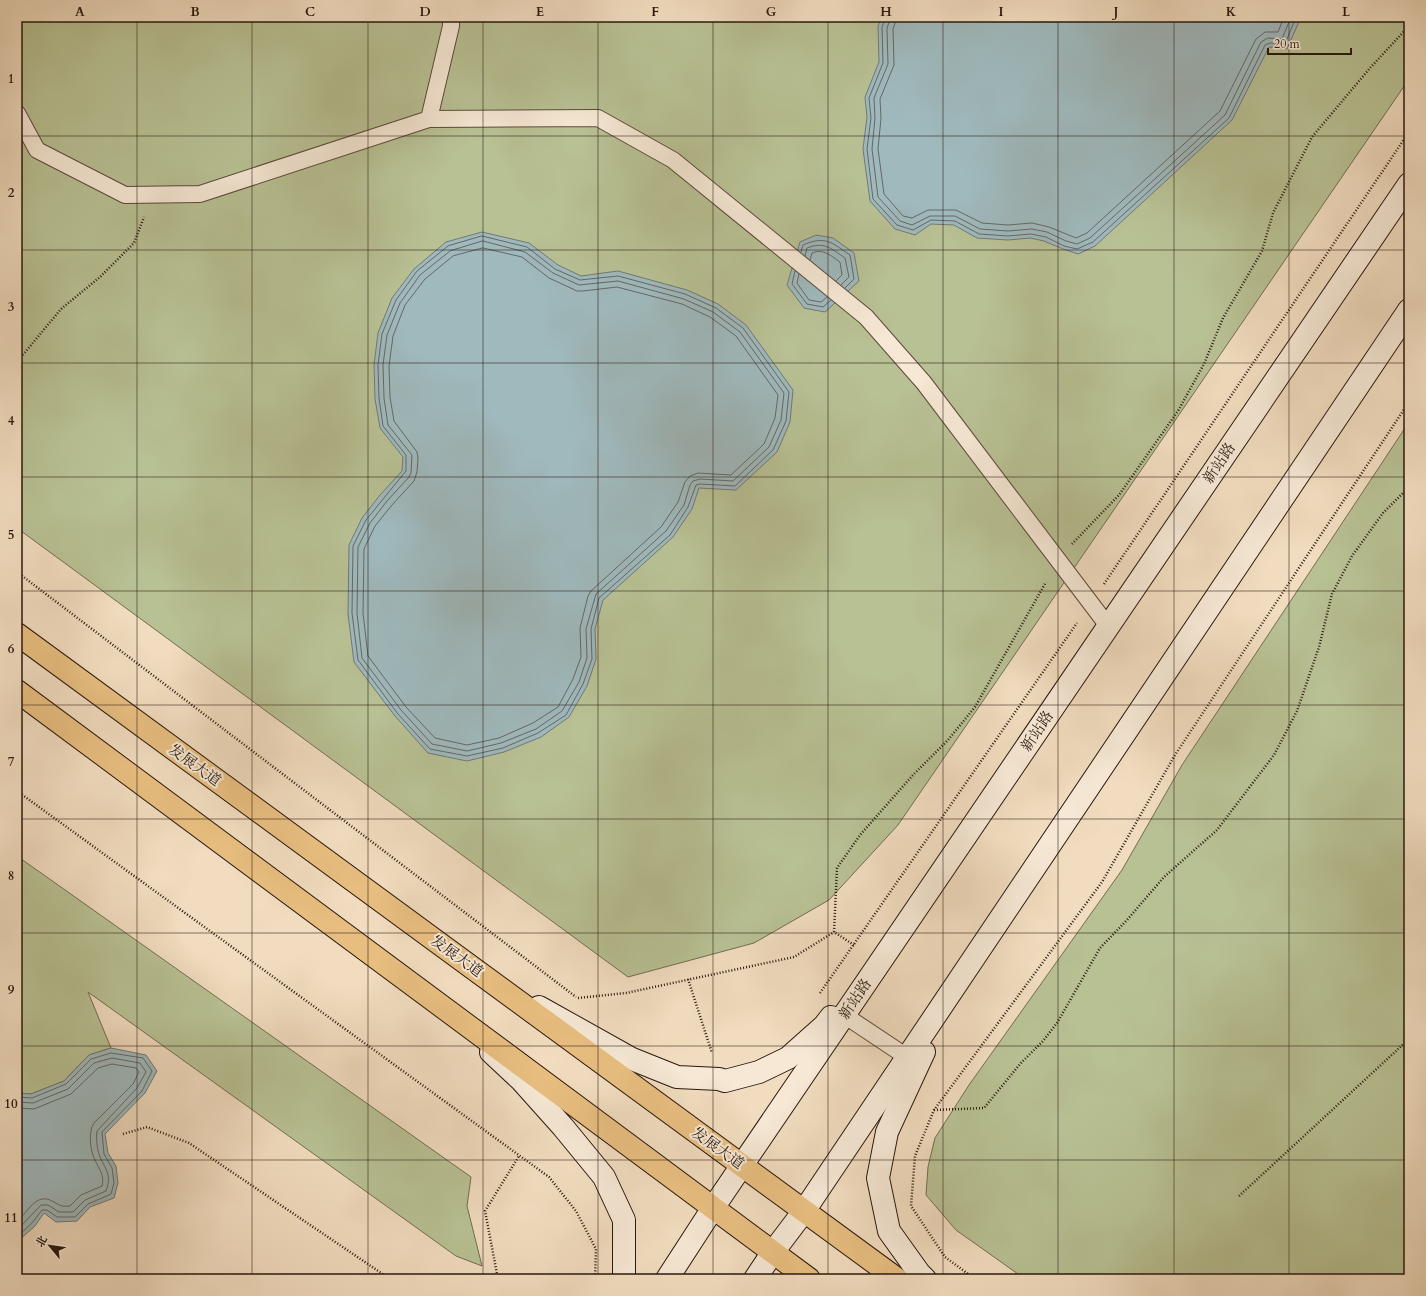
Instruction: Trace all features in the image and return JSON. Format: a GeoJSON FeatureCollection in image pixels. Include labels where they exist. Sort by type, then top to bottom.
{"type":"FeatureCollection","features":[{"type":"Feature","properties":{"kind":"main road","name":"发展大道"},"geometry":{"type":"LineString","coordinates":[[17,634],[897,1279]]}},
{"type":"Feature","properties":{"kind":"main road"},"geometry":{"type":"LineString","coordinates":[[17,691],[809,1279]]}},
{"type":"Feature","properties":{"kind":"street","name":"新站路"},"geometry":{"type":"LineString","coordinates":[[667,1279],[713,1208],[1409,184]]}},
{"type":"Feature","properties":{"kind":"street"},"geometry":{"type":"LineString","coordinates":[[755,1279],[804,1211],[1409,310]]}},
{"type":"Feature","properties":{"kind":"street"},"geometry":{"type":"LineString","coordinates":[[481,974],[632,1060],[677,1077],[719,1078],[725,1081],[759,1072],[788,1058],[824,1026],[898,936]]}},
{"type":"Feature","properties":{"kind":"street"},"geometry":{"type":"LineString","coordinates":[[925,1279],[889,1231],[878,1178],[887,1132],[952,991]]}},
{"type":"Feature","properties":{"kind":"street"},"geometry":{"type":"LineString","coordinates":[[452,1014],[521,1080],[563,1127],[604,1177],[624,1220],[624,1279]]}},
{"type":"Feature","properties":{"kind":"lane"},"geometry":{"type":"LineString","coordinates":[[429,119],[451,26],[451,17]]}},
{"type":"Feature","properties":{"kind":"lane"},"geometry":{"type":"LineString","coordinates":[[17,113],[37,150],[125,195],[200,194],[429,119],[598,118],[673,160],[776,242],[866,317],[924,383],[1108,626]]}},
{"type":"Feature","properties":{"kind":"lane"},"geometry":{"type":"LineString","coordinates":[[844,1015],[907,1057]]}},
{"type":"Feature","properties":{"kind":"path"},"geometry":{"type":"LineString","coordinates":[[834,932],[838,868],[860,834],[913,775],[948,740],[975,707],[1058,560],[1119,495],[1178,411],[1204,364],[1223,318],[1262,251],[1273,213],[1312,137],[1370,68],[1409,26]]}},
{"type":"Feature","properties":{"kind":"path"},"geometry":{"type":"LineString","coordinates":[[819,995],[1091,603],[1409,132]]}},
{"type":"Feature","properties":{"kind":"path"},"geometry":{"type":"LineString","coordinates":[[17,362],[61,308],[100,277],[134,243],[154,194]]}},
{"type":"Feature","properties":{"kind":"path"},"geometry":{"type":"LineString","coordinates":[[975,1279],[945,1257],[911,1206],[915,1156],[934,1110],[1102,882],[1175,755],[1409,402]]}},
{"type":"Feature","properties":{"kind":"path"},"geometry":{"type":"LineString","coordinates":[[934,1110],[984,1108],[1015,1070],[1043,1041],[1057,1023],[1100,948],[1128,920],[1164,878],[1217,830],[1274,755],[1297,711],[1319,647],[1332,594],[1352,556],[1383,512],[1409,487]]}},
{"type":"Feature","properties":{"kind":"path"},"geometry":{"type":"LineString","coordinates":[[17,572],[584,1003]]}},
{"type":"Feature","properties":{"kind":"path"},"geometry":{"type":"LineString","coordinates":[[17,791],[549,1177],[576,1211],[596,1249],[595,1279]]}},
{"type":"Feature","properties":{"kind":"path"},"geometry":{"type":"LineString","coordinates":[[834,932],[854,945]]}},
{"type":"Feature","properties":{"kind":"path"},"geometry":{"type":"LineString","coordinates":[[578,998],[626,992],[794,957],[834,932]]}},
{"type":"Feature","properties":{"kind":"path"},"geometry":{"type":"LineString","coordinates":[[688,979],[714,1057]]}},
{"type":"Feature","properties":{"kind":"path"},"geometry":{"type":"LineString","coordinates":[[1239,1196],[1409,1039]]}},
{"type":"Feature","properties":{"kind":"path"},"geometry":{"type":"LineString","coordinates":[[123,1134],[147,1127],[189,1142],[390,1279]]}},
{"type":"Feature","properties":{"kind":"path"},"geometry":{"type":"LineString","coordinates":[[498,1279],[485,1211],[519,1156]]}},
{"type":"Feature","properties":{"kind":"green space"},"geometry":{"type":"Polygon","coordinates":[[[17,17],[1409,17],[1409,79],[898,825],[829,900],[754,943],[628,977],[17,528],[17,17]]]}},
{"type":"Feature","properties":{"kind":"green space"},"geometry":{"type":"Polygon","coordinates":[[[1409,422],[1409,1279],[1025,1279],[956,1230],[926,1195],[928,1167],[935,1138],[969,1085],[1122,870],[1182,765],[1409,422]]]}},
{"type":"Feature","properties":{"kind":"green space"},"geometry":{"type":"Polygon","coordinates":[[[17,856],[471,1177],[467,1206],[482,1266],[456,1256],[88,992],[111,1048],[89,1055],[64,1081],[31,1094],[17,1093],[17,856]]]}},
{"type":"Feature","properties":{"kind":"water"},"geometry":{"type":"Polygon","coordinates":[[[882,17],[1301,17],[1287,49],[1269,47],[1232,120],[1095,246],[1078,254],[1044,241],[1030,238],[1008,240],[977,238],[954,225],[931,224],[915,235],[895,229],[870,201],[863,149],[867,117],[865,97],[879,62],[878,26],[882,17]]]}},
{"type":"Feature","properties":{"kind":"water"},"geometry":{"type":"Polygon","coordinates":[[[482,232],[529,243],[558,265],[581,276],[618,271],[687,290],[718,304],[746,325],[793,390],[790,422],[777,452],[736,490],[699,488],[692,509],[673,537],[603,600],[595,629],[596,659],[587,686],[569,717],[541,737],[504,752],[467,761],[428,753],[395,716],[354,662],[348,614],[349,545],[362,518],[402,471],[403,457],[380,428],[375,399],[374,365],[378,333],[392,298],[414,269],[446,242],[482,232]]]}},
{"type":"Feature","properties":{"kind":"water"},"geometry":{"type":"Polygon","coordinates":[[[816,235],[833,238],[854,253],[859,281],[825,312],[804,308],[787,285],[800,242],[816,235]]]}},
{"type":"Feature","properties":{"kind":"water"},"geometry":{"type":"Polygon","coordinates":[[[111,1048],[146,1055],[157,1071],[145,1093],[105,1134],[108,1153],[116,1166],[118,1183],[114,1198],[90,1207],[77,1221],[56,1222],[44,1213],[35,1226],[17,1242],[17,1093],[31,1094],[64,1081],[89,1055],[111,1048]]]}}]}
